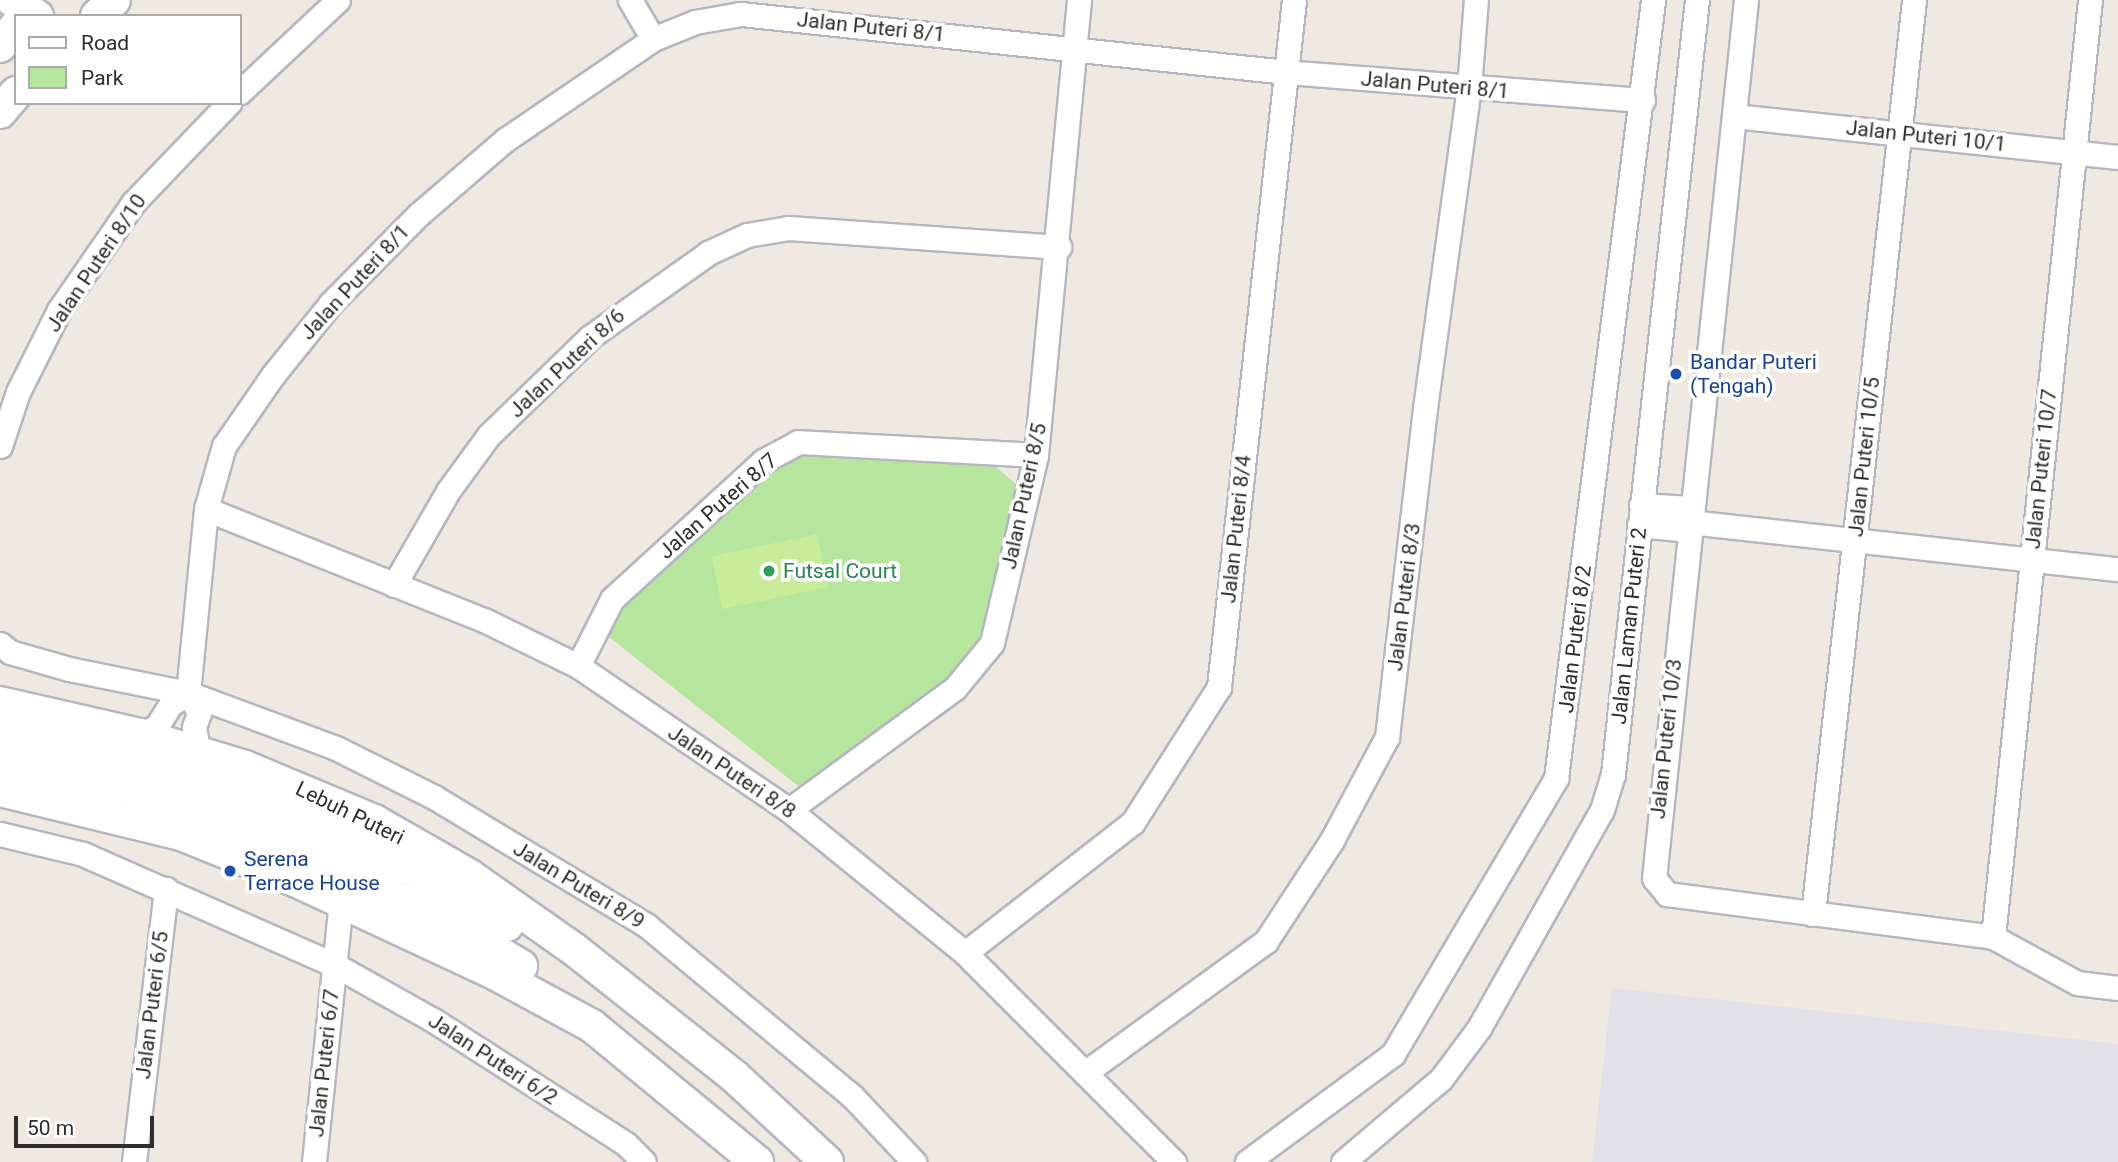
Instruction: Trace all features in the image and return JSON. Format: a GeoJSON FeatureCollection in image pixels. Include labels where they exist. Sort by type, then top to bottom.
{"type":"FeatureCollection","features":[{"type":"Feature","properties":{"kind":"main road"},"geometry":{"type":"LineString","coordinates":[[99,14],[114,0]]}},
{"type":"Feature","properties":{"kind":"main road"},"geometry":{"type":"LineString","coordinates":[[0,112],[14,95]]}},
{"type":"Feature","properties":{"kind":"main road","name":"Lebuh Puteri"},"geometry":{"type":"LineString","coordinates":[[0,703],[140,735],[208,756],[298,787],[374,821],[470,876],[657,1014],[827,1162]]}},
{"type":"Feature","properties":{"kind":"main road","name":"Lebuh Puteri"},"geometry":{"type":"LineString","coordinates":[[0,735],[142,766],[230,792],[316,826],[410,869],[657,1014]]}},
{"type":"Feature","properties":{"kind":"main road"},"geometry":{"type":"LineString","coordinates":[[0,758],[139,790],[221,817],[331,863],[530,972],[757,1162]]}},
{"type":"Feature","properties":{"kind":"main road"},"geometry":{"type":"LineString","coordinates":[[0,790],[181,834],[341,902],[592,1026]]}},
{"type":"Feature","properties":{"kind":"street"},"geometry":{"type":"LineString","coordinates":[[242,90],[338,0]]}},
{"type":"Feature","properties":{"kind":"street"},"geometry":{"type":"LineString","coordinates":[[630,0],[653,39]]}},
{"type":"Feature","properties":{"kind":"street","name":"Jalan Puteri 8/5"},"geometry":{"type":"LineString","coordinates":[[789,810],[955,688],[992,643],[1036,455],[1059,247],[1079,0]]}},
{"type":"Feature","properties":{"kind":"street","name":"Jalan Puteri 8/4"},"geometry":{"type":"LineString","coordinates":[[965,953],[1133,822],[1219,687],[1294,0]]}},
{"type":"Feature","properties":{"kind":"street","name":"Jalan Puteri 8/3"},"geometry":{"type":"LineString","coordinates":[[1086,1072],[1265,941],[1332,840],[1388,737],[1425,408],[1469,88],[1476,0]]}},
{"type":"Feature","properties":{"kind":"street","name":"Jalan Puteri 8/2"},"geometry":{"type":"LineString","coordinates":[[1247,1162],[1393,1054],[1556,778],[1643,100],[1653,0]]}},
{"type":"Feature","properties":{"kind":"street","name":"Jalan Laman Puteri 2"},"geometry":{"type":"LineString","coordinates":[[1343,1162],[1441,1079],[1464,1048],[1602,810],[1613,774],[1697,0]]}},
{"type":"Feature","properties":{"kind":"street","name":"Jalan Puteri 10/3"},"geometry":{"type":"LineString","coordinates":[[1746,0],[1654,878],[1667,894],[1993,937],[2077,983],[2118,988]]}},
{"type":"Feature","properties":{"kind":"street","name":"Jalan Puteri 10/5"},"geometry":{"type":"LineString","coordinates":[[1813,914],[1914,0]]}},
{"type":"Feature","properties":{"kind":"street","name":"Jalan Puteri 10/7"},"geometry":{"type":"LineString","coordinates":[[1993,937],[2090,0]]}},
{"type":"Feature","properties":{"kind":"street","name":"Jalan Puteri 8/1"},"geometry":{"type":"LineString","coordinates":[[208,756],[197,744],[194,727],[199,713],[188,693],[205,509],[224,446],[273,374],[331,303],[418,215],[505,140],[653,39],[695,22],[741,14],[1286,72],[1643,100]]}},
{"type":"Feature","properties":{"kind":"street","name":"Jalan Puteri 8/10"},"geometry":{"type":"LineString","coordinates":[[0,446],[18,392],[59,310],[133,203],[227,105]]}},
{"type":"Feature","properties":{"kind":"street","name":"Jalan Puteri 10/1"},"geometry":{"type":"LineString","coordinates":[[1734,116],[2118,157]]}},
{"type":"Feature","properties":{"kind":"street","name":"Jalan Puteri 8/6"},"geometry":{"type":"LineString","coordinates":[[394,585],[448,491],[489,435],[590,337],[708,253],[747,235],[789,228],[1059,247]]}},
{"type":"Feature","properties":{"kind":"street","name":"Jalan Puteri 8/7"},"geometry":{"type":"LineString","coordinates":[[578,666],[612,599],[764,461],[798,442],[1036,455]]}},
{"type":"Feature","properties":{"kind":"street","name":"Jalan Puteri 8/8"},"geometry":{"type":"LineString","coordinates":[[205,509],[486,621],[578,666],[789,810],[965,953],[1174,1162]]}},
{"type":"Feature","properties":{"kind":"street"},"geometry":{"type":"LineString","coordinates":[[1640,515],[2118,569]]}},
{"type":"Feature","properties":{"kind":"street"},"geometry":{"type":"LineString","coordinates":[[0,644],[10,652],[68,668],[188,693]]}},
{"type":"Feature","properties":{"kind":"street"},"geometry":{"type":"LineString","coordinates":[[140,735],[157,726],[171,704],[188,693]]}},
{"type":"Feature","properties":{"kind":"street","name":"Jalan Puteri 8/9"},"geometry":{"type":"LineString","coordinates":[[188,693],[336,748],[434,797],[646,925],[852,1096],[914,1162]]}},
{"type":"Feature","properties":{"kind":"street","name":"Jalan Puteri 6/2"},"geometry":{"type":"LineString","coordinates":[[0,834],[83,854],[335,965],[433,1020],[626,1144],[644,1162]]}},
{"type":"Feature","properties":{"kind":"street","name":"Jalan Puteri 6/5"},"geometry":{"type":"LineString","coordinates":[[134,1162],[166,889]]}},
{"type":"Feature","properties":{"kind":"street","name":"Jalan Puteri 6/7"},"geometry":{"type":"LineString","coordinates":[[316,1161],[341,902]]}},
{"type":"Feature","properties":{"kind":"shaded area"},"geometry":{"type":"Polygon","coordinates":[[[1612,988],[2118,1044],[2118,1162],[1592,1162],[1612,988]]]}},
{"type":"Feature","properties":{"kind":"green space"},"geometry":{"type":"Polygon","coordinates":[[[823,447],[994,465],[1019,487],[985,639],[946,686],[802,789],[605,634],[612,611],[787,452],[823,447]]]}},
{"type":"Feature","properties":{"kind":"green space","name":"Futsal Court"},"geometry":{"type":"Polygon","coordinates":[[[817,534],[828,587],[723,609],[711,556],[817,534]]]}},
{"type":"Feature","properties":{"kind":"place","name":"Bandar Puteri (Tengah)"},"geometry":{"type":"Point","coordinates":[1676,374]}},
{"type":"Feature","properties":{"kind":"place","name":"Futsal Court"},"geometry":{"type":"Point","coordinates":[769,571]}},
{"type":"Feature","properties":{"kind":"place","name":"Serena Terrace House"},"geometry":{"type":"Point","coordinates":[230,871]}}]}
